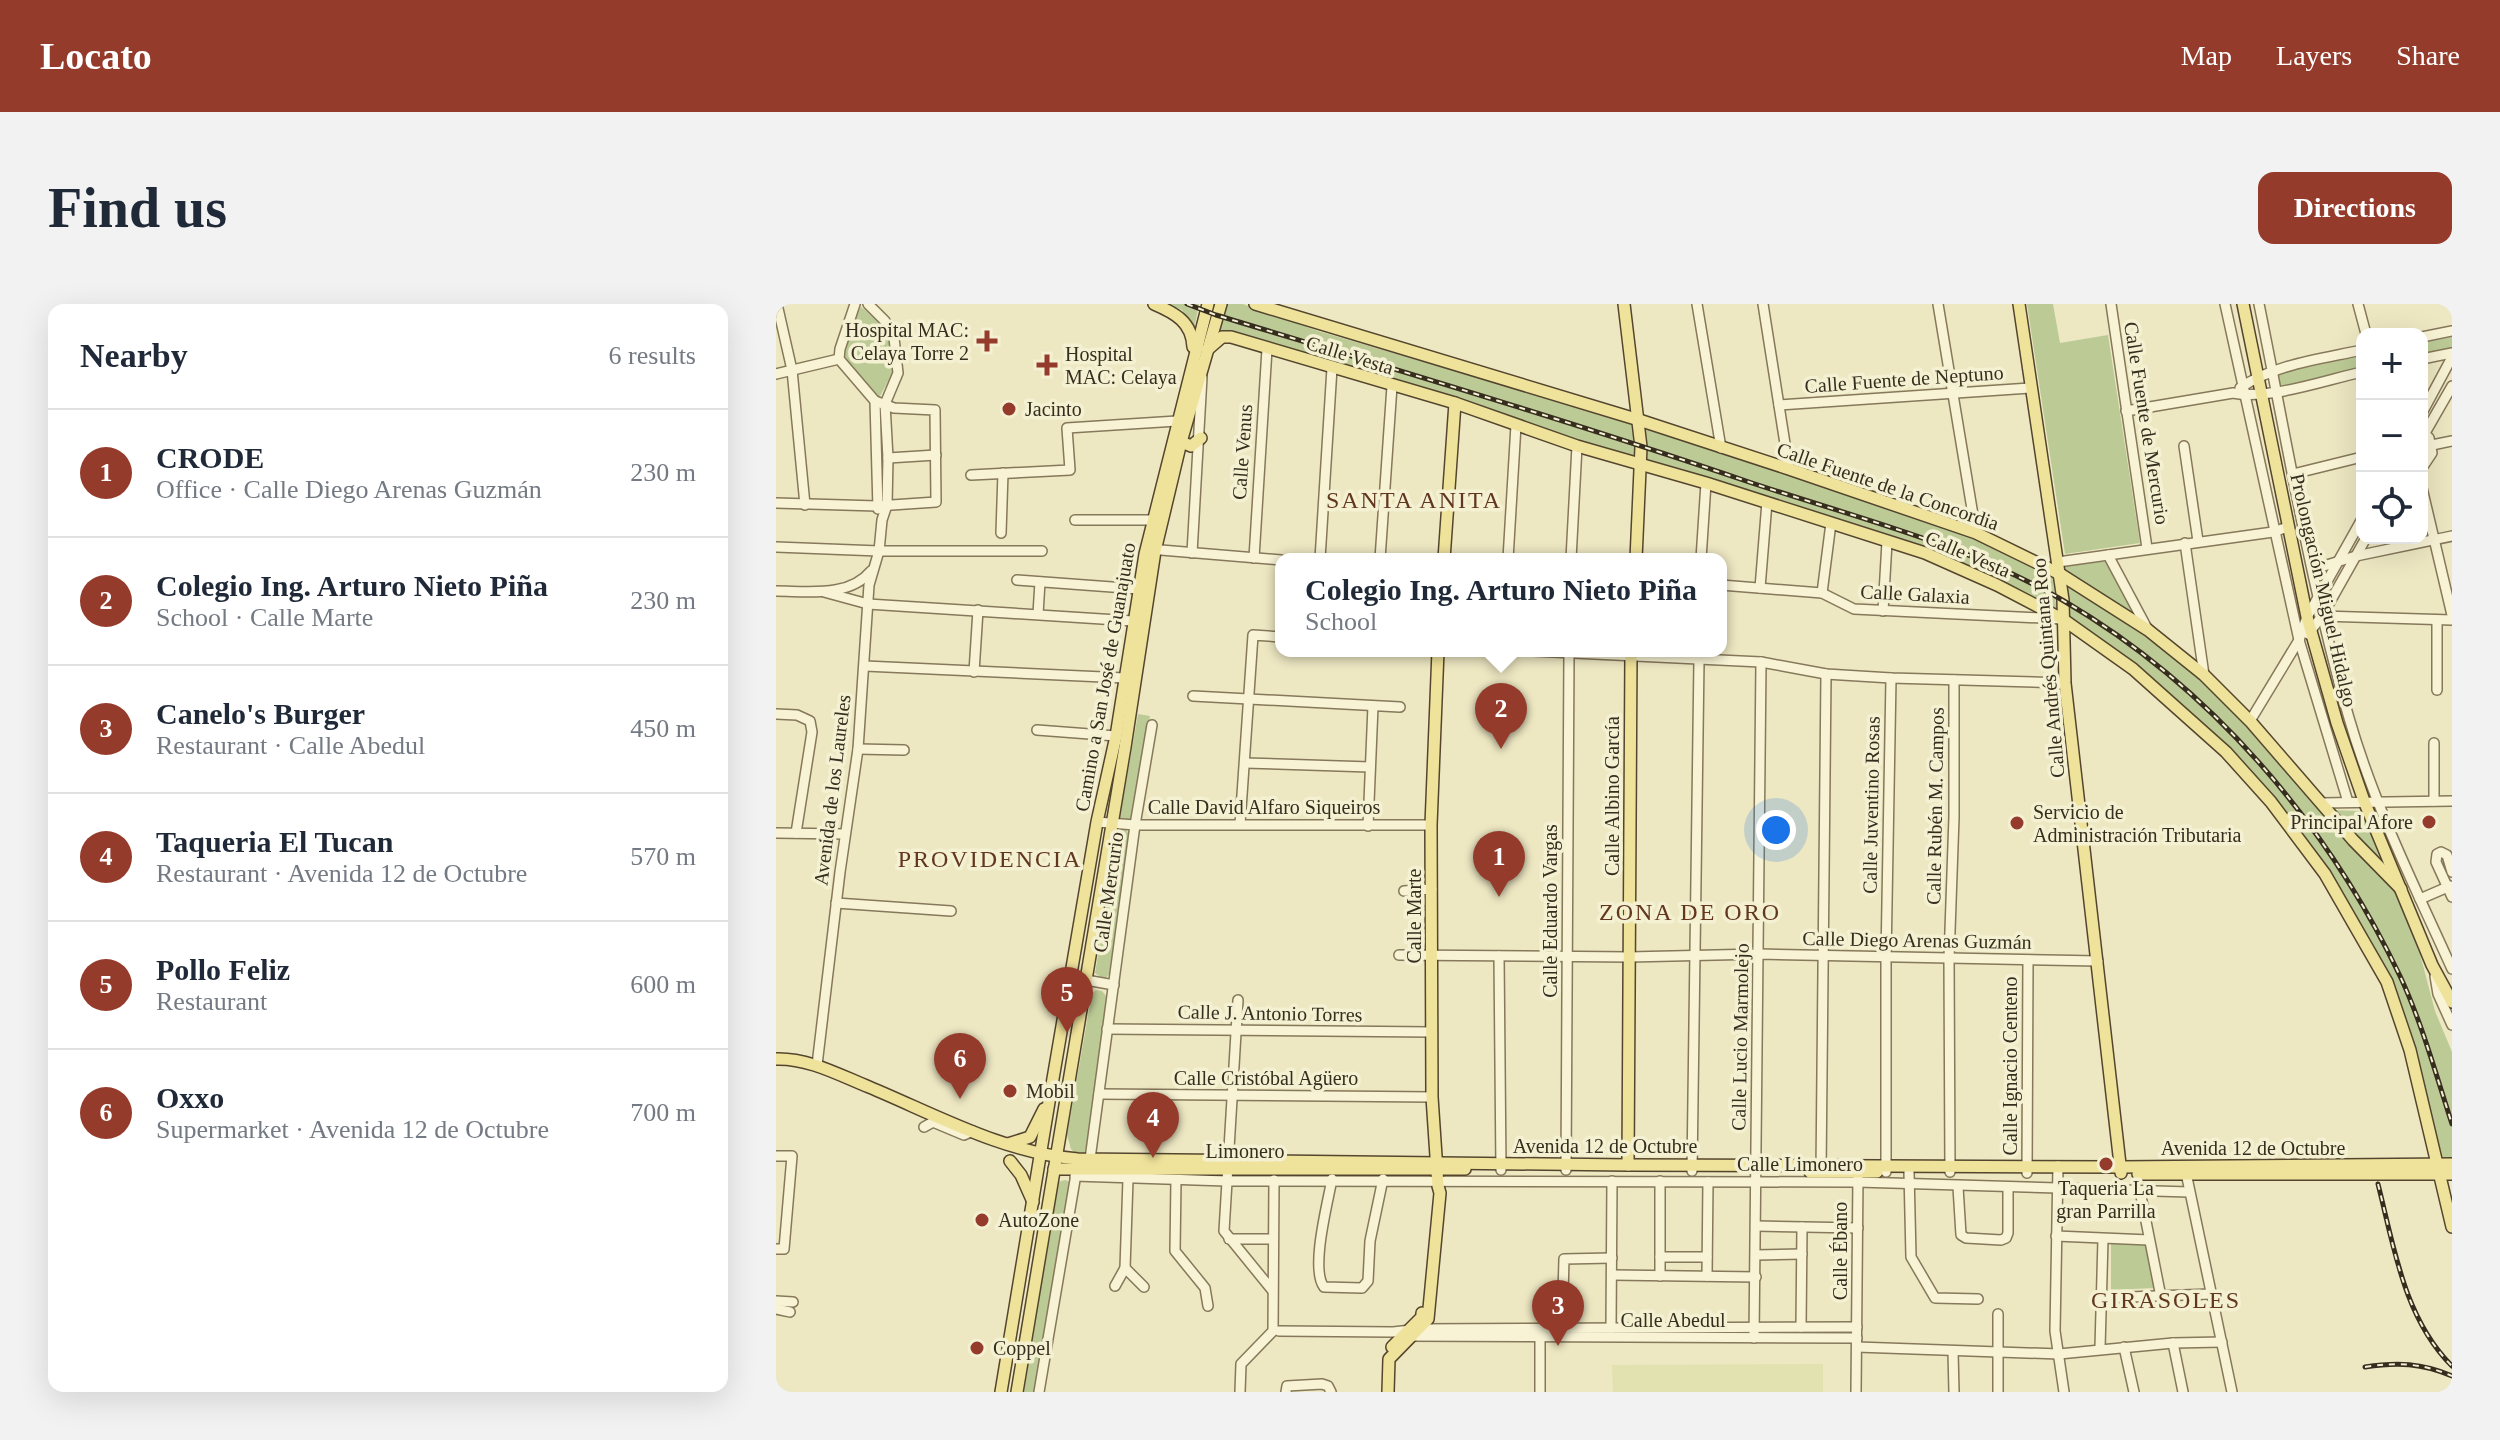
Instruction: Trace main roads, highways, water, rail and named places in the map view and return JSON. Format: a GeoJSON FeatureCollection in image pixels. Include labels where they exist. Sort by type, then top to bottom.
{"type":"FeatureCollection","features":[{"type":"Feature","properties":{"kind":"main road"},"geometry":{"type":"LineString","coordinates":[[1154,304],[1177,314],[1188,327],[1198,361]]}},
{"type":"Feature","properties":{"kind":"main road","name":"Camino a San José de Guanajuato"},"geometry":{"type":"LineString","coordinates":[[1001,1392],[1139,589],[1198,361],[1208,304]]}},
{"type":"Feature","properties":{"kind":"main road","name":"Camino a San José de Guanajuato"},"geometry":{"type":"LineString","coordinates":[[1017,1392],[1125,747],[1153,520],[1177,440],[1177,421],[1198,361],[1207,350],[1221,304]]}},
{"type":"Feature","properties":{"kind":"main road","name":"Calle Fuente de la Concordia"},"geometry":{"type":"LineString","coordinates":[[1255,304],[1639,420],[1789,469],[1976,533],[2059,568],[2148,630],[2204,675],[2250,721],[2401,889]]}},
{"type":"Feature","properties":{"kind":"main road"},"geometry":{"type":"LineString","coordinates":[[1624,304],[1639,420],[1636,553]]}},
{"type":"Feature","properties":{"kind":"main road","name":"Calle Andrés Quintana Roo"},"geometry":{"type":"LineString","coordinates":[[2019,304],[2059,568],[2065,683],[2120,1170]]}},
{"type":"Feature","properties":{"kind":"main road","name":"Prolongación Miguel Hidalgo"},"geometry":{"type":"LineString","coordinates":[[2243,304],[2307,617],[2337,723],[2364,801],[2432,965],[2452,1002]]}},
{"type":"Feature","properties":{"kind":"main road","name":"Calle Vesta"},"geometry":{"type":"LineString","coordinates":[[1207,350],[1222,337],[1231,337],[1455,403],[1577,446],[1706,483],[1925,553],[1997,585],[2064,620],[2133,669],[2226,752],[2271,802],[2325,874],[2387,982],[2445,1172],[2444,1190],[2452,1227]]}},
{"type":"Feature","properties":{"kind":"main road"},"geometry":{"type":"LineString","coordinates":[[1444,553],[1455,403]]}},
{"type":"Feature","properties":{"kind":"main road"},"geometry":{"type":"LineString","coordinates":[[1177,440],[1191,446],[1201,438]]}},
{"type":"Feature","properties":{"kind":"main road","name":"Calle Marte"},"geometry":{"type":"LineString","coordinates":[[1407,1333],[1422,1317],[1437,1174],[1432,1097],[1431,825],[1438,657]]}},
{"type":"Feature","properties":{"kind":"main road","name":"Calle Albino García"},"geometry":{"type":"LineString","coordinates":[[1627,1172],[1631,657]]}},
{"type":"Feature","properties":{"kind":"main road"},"geometry":{"type":"LineString","coordinates":[[1125,678],[1129,678],[1132,686],[1123,738],[1125,747]]}},
{"type":"Feature","properties":{"kind":"main road","name":"Avenida 12 de Octubre"},"geometry":{"type":"LineString","coordinates":[[776,1059],[817,1065],[973,1131],[1040,1153],[1055,1163],[1080,1166],[1437,1174],[1501,1167],[1566,1167],[1627,1172],[1693,1167],[1756,1172],[1821,1168],[1858,1172],[1886,1168],[1950,1168],[2445,1172],[2452,1164]]}},
{"type":"Feature","properties":{"kind":"main road"},"geometry":{"type":"LineString","coordinates":[[1006,1144],[1030,1137],[1049,1102]]}},
{"type":"Feature","properties":{"kind":"main road"},"geometry":{"type":"LineString","coordinates":[[1010,1161],[1029,1189],[1034,1204]]}},
{"type":"Feature","properties":{"kind":"main road","name":"Limonero"},"geometry":{"type":"LineString","coordinates":[[1080,1166],[1226,1170]]}},
{"type":"Feature","properties":{"kind":"main road","name":"Avenida 12 de Octubre"},"geometry":{"type":"LineString","coordinates":[[1886,1168],[1909,1178],[1950,1168]]}},
{"type":"Feature","properties":{"kind":"main road"},"geometry":{"type":"LineString","coordinates":[[1381,1392],[1382,1357],[1407,1333]]}},
{"type":"Feature","properties":{"kind":"main road"},"geometry":{"type":"LineString","coordinates":[[1388,1392],[1389,1359],[1407,1333]]}},
{"type":"Feature","properties":{"kind":"railway"},"geometry":{"type":"LineString","coordinates":[[1187,304],[1550,417],[1950,548],[2027,581],[2118,636],[2168,674],[2216,717],[2260,763],[2337,865],[2371,919],[2408,994],[2452,1124]]}},
{"type":"Feature","properties":{"kind":"railway"},"geometry":{"type":"LineString","coordinates":[[2378,1184],[2396,1257],[2412,1304],[2422,1326],[2452,1366]]}},
{"type":"Feature","properties":{"kind":"railway"},"geometry":{"type":"LineString","coordinates":[[2365,1367],[2409,1365],[2452,1376]]}},
{"type":"Feature","properties":{"kind":"place","name":"Hospital MAC: Celaya Torre 2"},"geometry":{"type":"Point","coordinates":[987,341]}},
{"type":"Feature","properties":{"kind":"place","name":"Hospital MAC: Celaya"},"geometry":{"type":"Point","coordinates":[1047,365]}},
{"type":"Feature","properties":{"kind":"place","name":"Jacinto"},"geometry":{"type":"Point","coordinates":[1009,409]}},
{"type":"Feature","properties":{"kind":"place","name":"Colegio Ing. Arturo Nieto Piña"},"geometry":{"type":"Point","coordinates":[1501,749]}},
{"type":"Feature","properties":{"kind":"place","name":"Principal Afore"},"geometry":{"type":"Point","coordinates":[2429,822]}},
{"type":"Feature","properties":{"kind":"place","name":"Servicio de Administración Tributaria"},"geometry":{"type":"Point","coordinates":[2017,823]}},
{"type":"Feature","properties":{"kind":"place","name":"CRODE"},"geometry":{"type":"Point","coordinates":[1499,897]}},
{"type":"Feature","properties":{"kind":"place","name":"Pollo Feliz"},"geometry":{"type":"Point","coordinates":[1067,1033]}},
{"type":"Feature","properties":{"kind":"place","name":"Mobil"},"geometry":{"type":"Point","coordinates":[1010,1091]}},
{"type":"Feature","properties":{"kind":"place","name":"Oxxo"},"geometry":{"type":"Point","coordinates":[960,1099]}},
{"type":"Feature","properties":{"kind":"place","name":"Taqueria El Tucan"},"geometry":{"type":"Point","coordinates":[1153,1158]}},
{"type":"Feature","properties":{"kind":"place","name":"Taqueria La gran Parrilla"},"geometry":{"type":"Point","coordinates":[2106,1164]}},
{"type":"Feature","properties":{"kind":"place","name":"AutoZone"},"geometry":{"type":"Point","coordinates":[982,1220]}},
{"type":"Feature","properties":{"kind":"place","name":"Canelo's Burger"},"geometry":{"type":"Point","coordinates":[1558,1346]}},
{"type":"Feature","properties":{"kind":"place","name":"Coppel"},"geometry":{"type":"Point","coordinates":[977,1348]}},
{"type":"Feature","properties":{"kind":"district","name":"SANTA ANITA"},"geometry":{"type":"Point","coordinates":[1414,500]}},
{"type":"Feature","properties":{"kind":"district","name":"PROVIDENCIA"},"geometry":{"type":"Point","coordinates":[990,859]}},
{"type":"Feature","properties":{"kind":"district","name":"ZONA DE ORO"},"geometry":{"type":"Point","coordinates":[1690,912]}},
{"type":"Feature","properties":{"kind":"district","name":"GIRASOLES"},"geometry":{"type":"Point","coordinates":[2166,1300]}}]}
